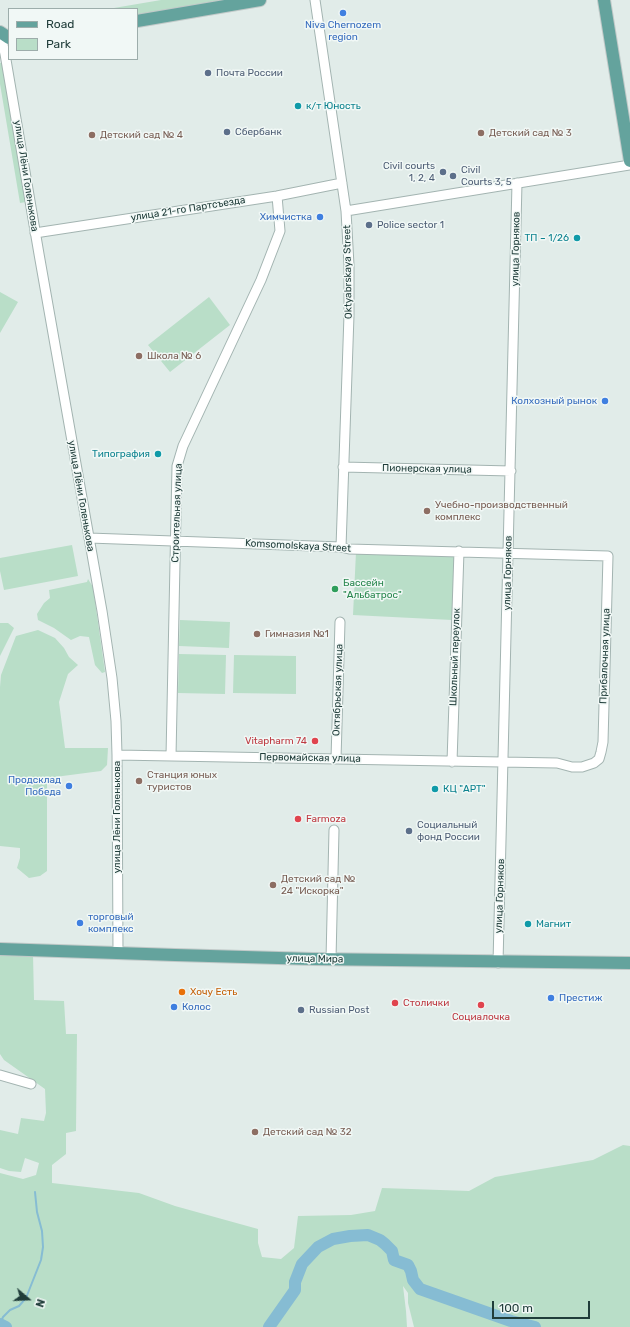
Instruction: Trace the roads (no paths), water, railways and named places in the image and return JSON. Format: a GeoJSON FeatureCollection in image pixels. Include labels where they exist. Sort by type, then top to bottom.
{"type":"FeatureCollection","features":[{"type":"Feature","properties":{"kind":"main road"},"geometry":{"type":"LineString","coordinates":[[138,21],[260,0]]}},
{"type":"Feature","properties":{"kind":"main road"},"geometry":{"type":"LineString","coordinates":[[604,0],[630,161]]}},
{"type":"Feature","properties":{"kind":"main road","name":"улица Мира"},"geometry":{"type":"LineString","coordinates":[[0,948],[118,952],[175,956],[630,963]]}},
{"type":"Feature","properties":{"kind":"street","name":"Oktyabrskaya Street"},"geometry":{"type":"LineString","coordinates":[[314,0],[346,211],[349,265],[349,315],[341,547]]}},
{"type":"Feature","properties":{"kind":"street","name":"улица Лёни Голенькова"},"geometry":{"type":"LineString","coordinates":[[3,37],[35,233],[112,678],[116,721],[117,755],[118,952]]}},
{"type":"Feature","properties":{"kind":"street"},"geometry":{"type":"LineString","coordinates":[[346,211],[630,164]]}},
{"type":"Feature","properties":{"kind":"street","name":"улица 21-го Партсъезда"},"geometry":{"type":"LineString","coordinates":[[35,233],[277,196],[342,183]]}},
{"type":"Feature","properties":{"kind":"street","name":"улица Горняков"},"geometry":{"type":"LineString","coordinates":[[498,962],[517,183]]}},
{"type":"Feature","properties":{"kind":"street","name":"Строительная улица"},"geometry":{"type":"LineString","coordinates":[[171,756],[177,466],[183,446],[261,280],[280,231],[277,196]]}},
{"type":"Feature","properties":{"kind":"street","name":"Пионерская улица"},"geometry":{"type":"LineString","coordinates":[[343,467],[511,471]]}},
{"type":"Feature","properties":{"kind":"street","name":"Komsomolskaya Street"},"geometry":{"type":"LineString","coordinates":[[88,538],[341,547],[349,549],[508,552]]}},
{"type":"Feature","properties":{"kind":"street","name":"Школьный переулок"},"geometry":{"type":"LineString","coordinates":[[452,762],[459,552]]}},
{"type":"Feature","properties":{"kind":"street","name":"Прибалочная улица"},"geometry":{"type":"LineString","coordinates":[[504,762],[557,763],[572,767],[582,767],[594,763],[599,759],[603,742],[608,565],[608,556],[508,552]]}},
{"type":"Feature","properties":{"kind":"street","name":"Октябрьская улица"},"geometry":{"type":"LineString","coordinates":[[336,758],[340,622]]}},
{"type":"Feature","properties":{"kind":"street","name":"Первомайская улица"},"geometry":{"type":"LineString","coordinates":[[117,755],[504,762]]}},
{"type":"Feature","properties":{"kind":"street"},"geometry":{"type":"LineString","coordinates":[[331,959],[334,830]]}},
{"type":"Feature","properties":{"kind":"street"},"geometry":{"type":"LineString","coordinates":[[0,1075],[31,1084]]}},
{"type":"Feature","properties":{"kind":"waterway"},"geometry":{"type":"LineString","coordinates":[[0,1324],[3,1317],[10,1310],[19,1306],[26,1298],[41,1260],[43,1247],[42,1231],[37,1212],[35,1192]]}},
{"type":"Feature","properties":{"kind":"waterway"},"geometry":{"type":"LineString","coordinates":[[269,1327],[295,1290],[295,1282],[302,1264],[318,1247],[333,1239],[368,1235],[385,1244],[392,1251],[394,1260],[408,1265],[413,1280],[420,1289],[511,1321],[535,1327]]}},
{"type":"Feature","properties":{"kind":"waterway"},"geometry":{"type":"LineString","coordinates":[[0,1324],[6,1327]]}},
{"type":"Feature","properties":{"kind":"place","name":"Niva Chernozem region"},"geometry":{"type":"Point","coordinates":[343,13]}},
{"type":"Feature","properties":{"kind":"place","name":"Почта России"},"geometry":{"type":"Point","coordinates":[208,73]}},
{"type":"Feature","properties":{"kind":"place","name":"к/т Юность"},"geometry":{"type":"Point","coordinates":[298,106]}},
{"type":"Feature","properties":{"kind":"place","name":"Сбербанк"},"geometry":{"type":"Point","coordinates":[227,132]}},
{"type":"Feature","properties":{"kind":"place","name":"Детский сад № 3"},"geometry":{"type":"Point","coordinates":[481,133]}},
{"type":"Feature","properties":{"kind":"place","name":"Детский сад № 4"},"geometry":{"type":"Point","coordinates":[92,135]}},
{"type":"Feature","properties":{"kind":"place","name":"Civil courts 1, 2, 4"},"geometry":{"type":"Point","coordinates":[443,172]}},
{"type":"Feature","properties":{"kind":"place","name":"Civil Courts 3, 5"},"geometry":{"type":"Point","coordinates":[453,176]}},
{"type":"Feature","properties":{"kind":"place","name":"Химчистка"},"geometry":{"type":"Point","coordinates":[320,217]}},
{"type":"Feature","properties":{"kind":"place","name":"Police sector 1"},"geometry":{"type":"Point","coordinates":[369,225]}},
{"type":"Feature","properties":{"kind":"place","name":"ТП – 1/26"},"geometry":{"type":"Point","coordinates":[577,238]}},
{"type":"Feature","properties":{"kind":"place","name":"Школа № 6"},"geometry":{"type":"Point","coordinates":[139,356]}},
{"type":"Feature","properties":{"kind":"place","name":"Колхозный рынок"},"geometry":{"type":"Point","coordinates":[605,401]}},
{"type":"Feature","properties":{"kind":"place","name":"Типография"},"geometry":{"type":"Point","coordinates":[158,454]}},
{"type":"Feature","properties":{"kind":"place","name":"Учебно-производственный комплекс"},"geometry":{"type":"Point","coordinates":[427,511]}},
{"type":"Feature","properties":{"kind":"place","name":"Бассейн \"Альбатрос\""},"geometry":{"type":"Point","coordinates":[335,589]}},
{"type":"Feature","properties":{"kind":"place","name":"Гимназия №1"},"geometry":{"type":"Point","coordinates":[257,634]}},
{"type":"Feature","properties":{"kind":"place","name":"Vitapharm 74"},"geometry":{"type":"Point","coordinates":[315,741]}},
{"type":"Feature","properties":{"kind":"place","name":"Станция юных туристов"},"geometry":{"type":"Point","coordinates":[139,781]}},
{"type":"Feature","properties":{"kind":"place","name":"Продсклад Победа"},"geometry":{"type":"Point","coordinates":[69,786]}},
{"type":"Feature","properties":{"kind":"place","name":"КЦ \"АРТ\""},"geometry":{"type":"Point","coordinates":[435,789]}},
{"type":"Feature","properties":{"kind":"place","name":"Farmoza"},"geometry":{"type":"Point","coordinates":[298,819]}},
{"type":"Feature","properties":{"kind":"place","name":"Социальный фонд России"},"geometry":{"type":"Point","coordinates":[409,831]}},
{"type":"Feature","properties":{"kind":"place","name":"Детский сад № 24 \"Искорка\""},"geometry":{"type":"Point","coordinates":[273,885]}},
{"type":"Feature","properties":{"kind":"place","name":"торговый комплекс"},"geometry":{"type":"Point","coordinates":[80,923]}},
{"type":"Feature","properties":{"kind":"place","name":"Магнит"},"geometry":{"type":"Point","coordinates":[528,924]}},
{"type":"Feature","properties":{"kind":"place","name":"Хочу Есть"},"geometry":{"type":"Point","coordinates":[182,992]}},
{"type":"Feature","properties":{"kind":"place","name":"Престиж"},"geometry":{"type":"Point","coordinates":[551,998]}},
{"type":"Feature","properties":{"kind":"place","name":"Столички"},"geometry":{"type":"Point","coordinates":[395,1003]}},
{"type":"Feature","properties":{"kind":"place","name":"Социалочка"},"geometry":{"type":"Point","coordinates":[481,1005]}},
{"type":"Feature","properties":{"kind":"place","name":"Колос"},"geometry":{"type":"Point","coordinates":[174,1007]}},
{"type":"Feature","properties":{"kind":"place","name":"Russian Post"},"geometry":{"type":"Point","coordinates":[301,1010]}},
{"type":"Feature","properties":{"kind":"place","name":"Детский сад № 32"},"geometry":{"type":"Point","coordinates":[255,1132]}}]}
